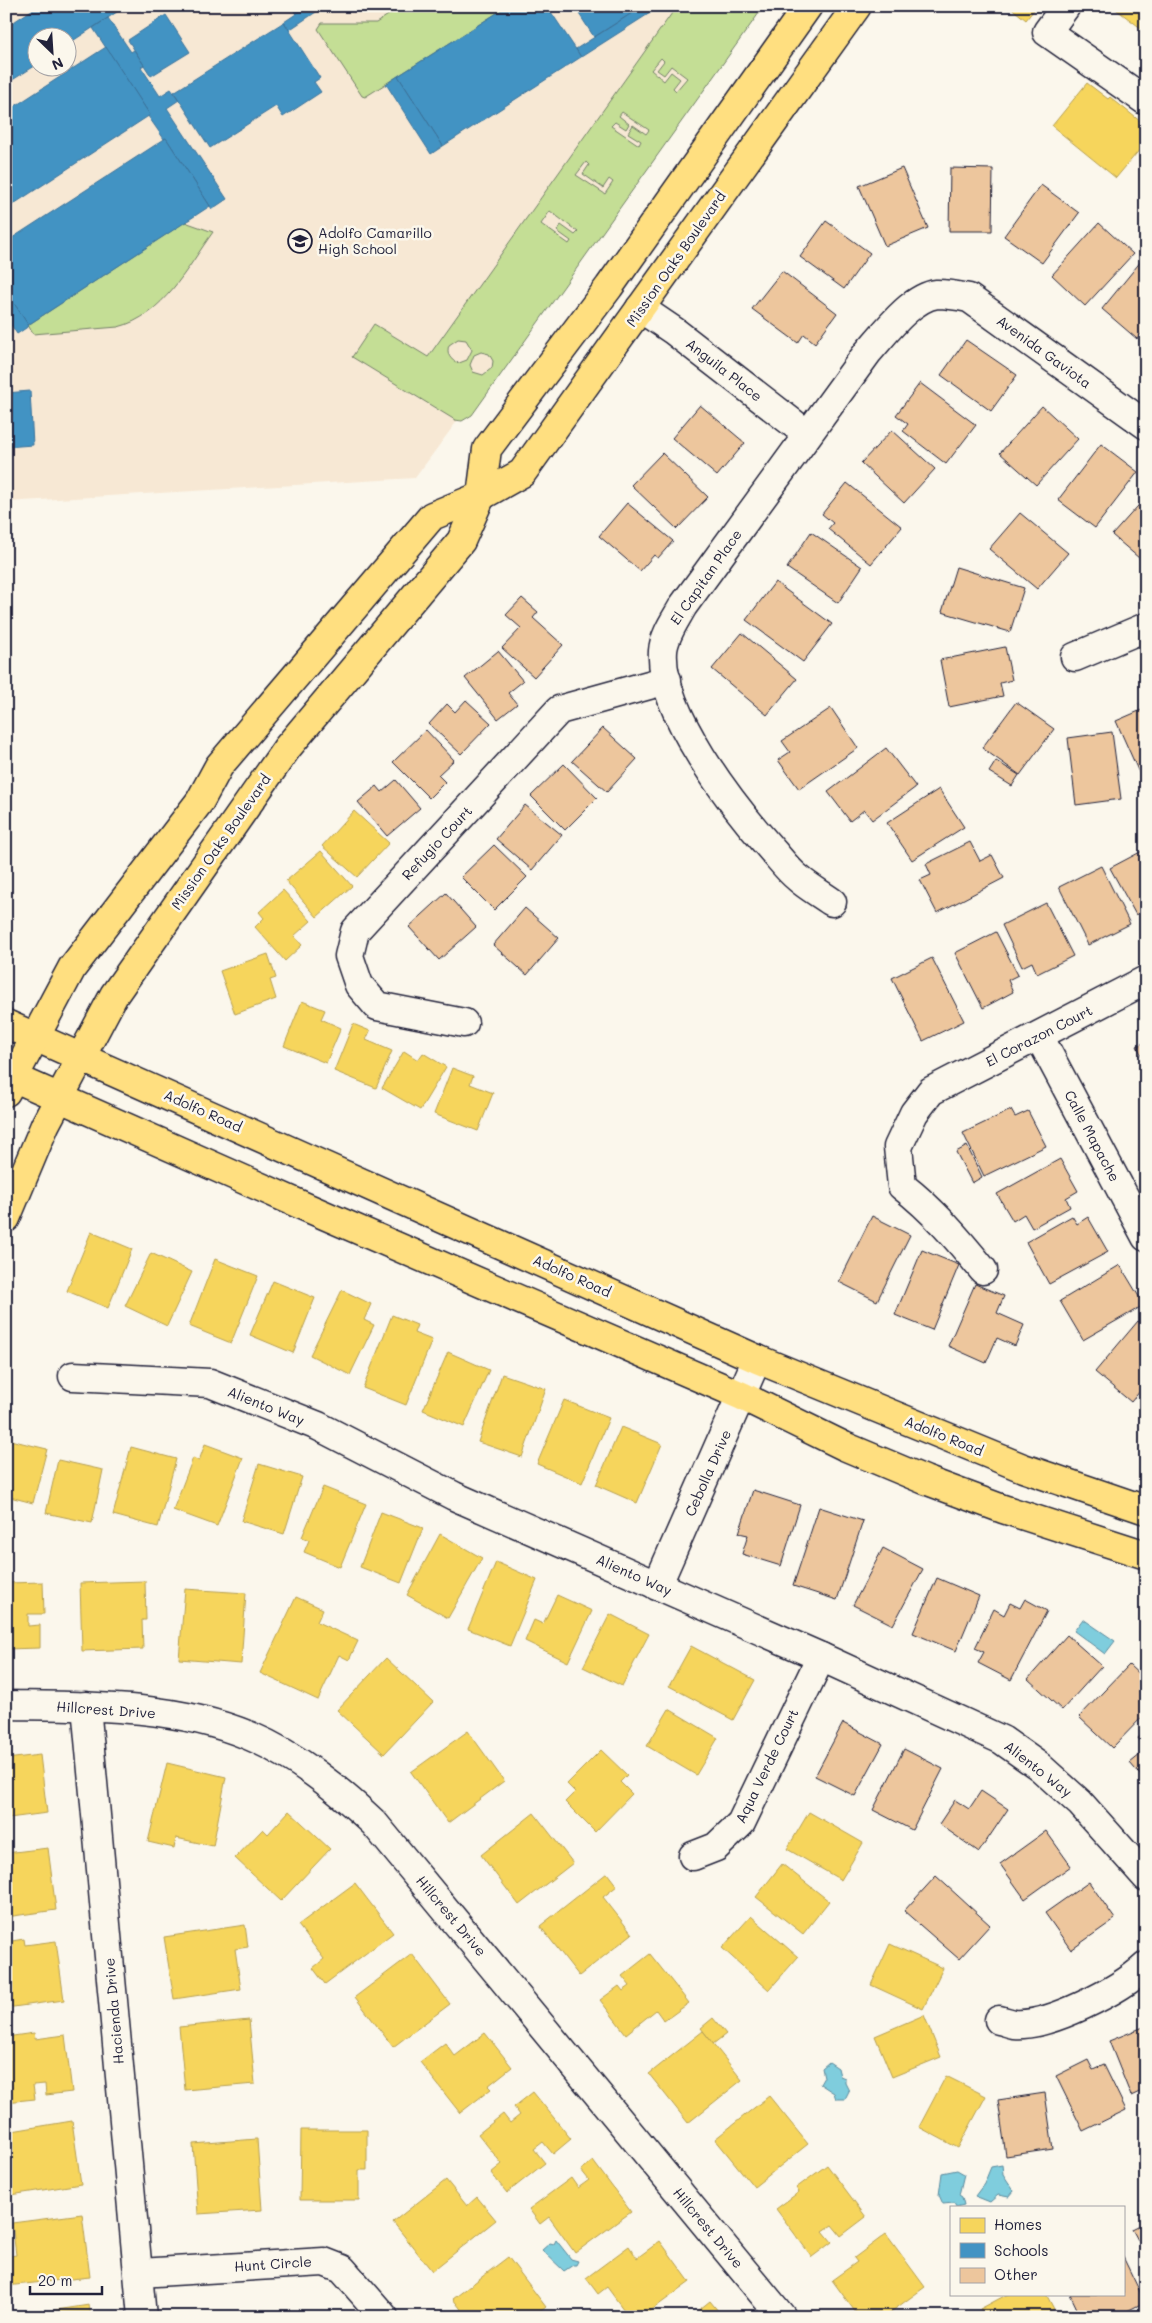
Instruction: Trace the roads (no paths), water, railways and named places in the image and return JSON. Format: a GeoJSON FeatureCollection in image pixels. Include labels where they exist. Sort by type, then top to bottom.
{"type":"FeatureCollection","features":[{"type":"Feature","properties":{"kind":"main road","name":"Mission Oaks Boulevard"},"geometry":{"type":"LineString","coordinates":[[6,1218],[45,1125],[114,995],[286,748],[461,541],[480,496],[487,449],[609,287],[808,6]]}},
{"type":"Feature","properties":{"kind":"main road"},"geometry":{"type":"LineString","coordinates":[[614,345],[614,323],[627,294],[834,6]]}},
{"type":"Feature","properties":{"kind":"main road","name":"Mission Oaks Boulevard"},"geometry":{"type":"LineString","coordinates":[[9,1081],[72,968],[200,801],[219,766],[432,516],[480,496],[522,473],[857,6]]}},
{"type":"Feature","properties":{"kind":"main road","name":"Adolfo Road"},"geometry":{"type":"LineString","coordinates":[[6,1024],[757,1359],[1023,1468],[1146,1510]]}},
{"type":"Feature","properties":{"kind":"main road"},"geometry":{"type":"LineString","coordinates":[[9,1081],[60,1097],[308,1208],[742,1396],[844,1446],[925,1480],[1021,1515],[1146,1555]]}},
{"type":"Feature","properties":{"kind":"street"},"geometry":{"type":"LineString","coordinates":[[1066,6],[1047,32],[1146,101]]}},
{"type":"Feature","properties":{"kind":"street","name":"Avenida Gaviota"},"geometry":{"type":"LineString","coordinates":[[936,294],[969,298],[1146,425]]}},
{"type":"Feature","properties":{"kind":"street","name":"El Capitan Place"},"geometry":{"type":"LineString","coordinates":[[832,902],[797,878],[726,795],[696,749],[677,712],[667,680],[663,650],[670,629],[683,606],[868,352],[900,316],[914,305],[936,294]]}},
{"type":"Feature","properties":{"kind":"street","name":"Anguila Place"},"geometry":{"type":"LineString","coordinates":[[640,308],[674,331],[807,434]]}},
{"type":"Feature","properties":{"kind":"street"},"geometry":{"type":"LineString","coordinates":[[1075,657],[1146,628]]}},
{"type":"Feature","properties":{"kind":"street","name":"Refugio Court"},"geometry":{"type":"LineString","coordinates":[[464,1023],[377,1006],[359,985],[349,956],[355,931],[559,710],[667,680]]}},
{"type":"Feature","properties":{"kind":"street","name":"El Corazon Court"},"geometry":{"type":"LineString","coordinates":[[982,1270],[956,1236],[924,1202],[902,1186],[898,1147],[914,1113],[931,1091],[1146,980]]}},
{"type":"Feature","properties":{"kind":"street","name":"Calle Mapache"},"geometry":{"type":"LineString","coordinates":[[1039,1036],[1146,1237]]}},
{"type":"Feature","properties":{"kind":"street","name":"Cebolla Drive"},"geometry":{"type":"LineString","coordinates":[[657,1586],[757,1359]]}},
{"type":"Feature","properties":{"kind":"street","name":"Aliento Way"},"geometry":{"type":"LineString","coordinates":[[73,1376],[210,1383],[318,1426],[454,1496],[821,1657],[1002,1740],[1022,1753],[1080,1803],[1146,1877]]}},
{"type":"Feature","properties":{"kind":"street","name":"Aqua Verde Court"},"geometry":{"type":"LineString","coordinates":[[693,1856],[716,1847],[742,1823],[821,1657]]}},
{"type":"Feature","properties":{"kind":"street","name":"Hillcrest Drive"},"geometry":{"type":"LineString","coordinates":[[6,1705],[86,1706],[187,1716],[250,1736],[282,1752],[313,1771],[352,1802],[374,1823],[782,2317]]}},
{"type":"Feature","properties":{"kind":"street","name":"Hacienda Drive"},"geometry":{"type":"LineString","coordinates":[[86,1706],[142,2317]]}},
{"type":"Feature","properties":{"kind":"street"},"geometry":{"type":"LineString","coordinates":[[999,2020],[1015,2024],[1048,2018],[1076,2008],[1131,1980],[1146,1966]]}},
{"type":"Feature","properties":{"kind":"street","name":"Hunt Circle"},"geometry":{"type":"LineString","coordinates":[[139,2273],[324,2262],[342,2269],[384,2317]]}},
{"type":"Feature","properties":{"kind":"water"},"geometry":{"type":"Polygon","coordinates":[[[1083,1619],[1115,1641],[1105,1654],[1074,1631],[1083,1619]]]}},
{"type":"Feature","properties":{"kind":"water"},"geometry":{"type":"Polygon","coordinates":[[[829,2062],[838,2068],[840,2076],[845,2078],[849,2091],[845,2099],[836,2099],[834,2093],[820,2084],[824,2077],[822,2068],[829,2062]]]}},
{"type":"Feature","properties":{"kind":"water"},"geometry":{"type":"Polygon","coordinates":[[[1002,2165],[1003,2174],[1014,2191],[1009,2197],[998,2195],[990,2202],[975,2196],[984,2184],[991,2167],[1002,2165]]]}},
{"type":"Feature","properties":{"kind":"water"},"geometry":{"type":"Polygon","coordinates":[[[957,2170],[964,2174],[959,2195],[962,2197],[964,2205],[956,2206],[954,2203],[943,2204],[939,2195],[942,2173],[957,2170]]]}},
{"type":"Feature","properties":{"kind":"water"},"geometry":{"type":"Polygon","coordinates":[[[556,2240],[571,2259],[578,2261],[576,2265],[564,2271],[542,2250],[550,2243],[554,2244],[556,2240]]]}},
{"type":"Feature","properties":{"kind":"place","name":"Adolfo Camarillo High School"},"geometry":{"type":"Point","coordinates":[300,241]}}]}
